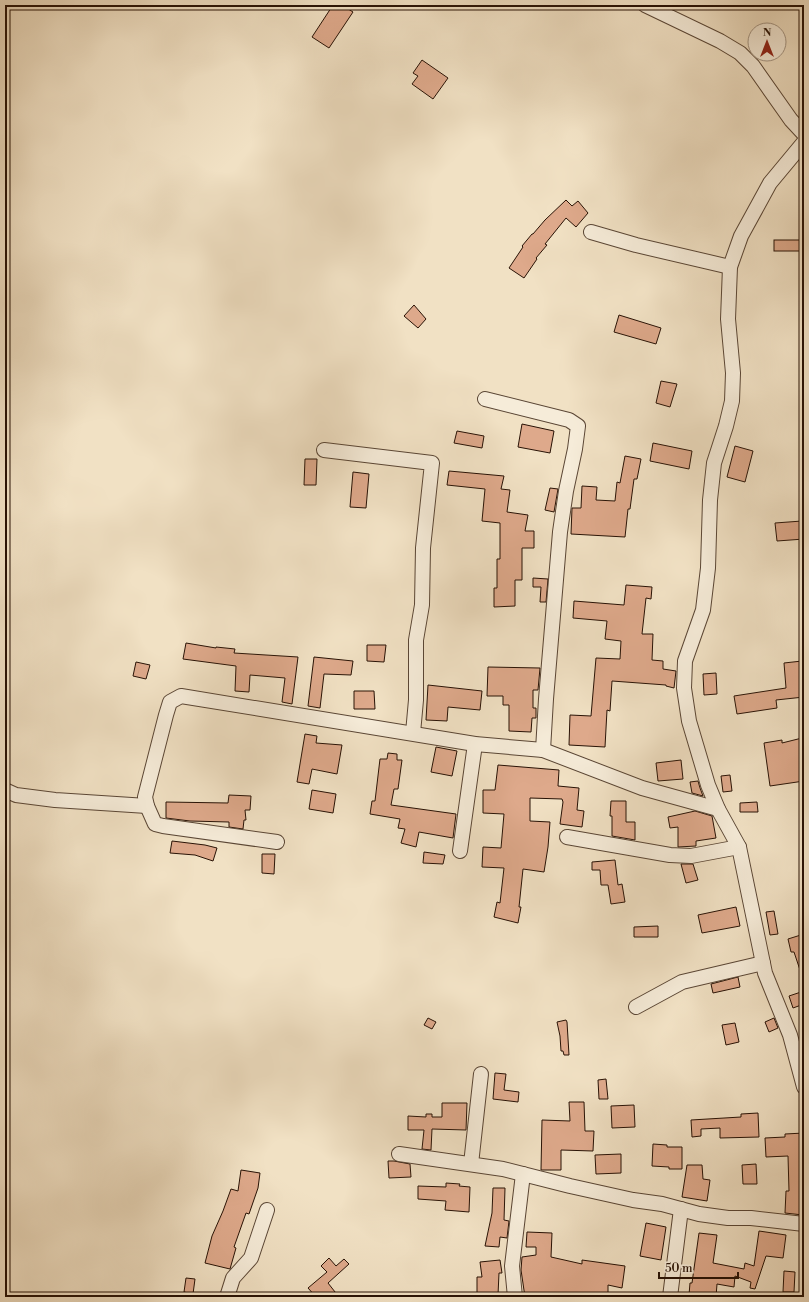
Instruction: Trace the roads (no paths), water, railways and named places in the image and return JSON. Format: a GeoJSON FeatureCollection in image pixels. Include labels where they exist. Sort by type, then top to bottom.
{"type":"FeatureCollection","features":[{"type":"Feature","properties":{"kind":"street"},"geometry":{"type":"LineString","coordinates":[[645,5],[720,41],[740,54],[753,66],[791,120],[804,134]]}},
{"type":"Feature","properties":{"kind":"street"},"geometry":{"type":"LineString","coordinates":[[804,142],[770,183],[741,236],[730,267],[728,319],[733,373],[732,401],[714,464],[709,506],[708,568],[703,610],[684,661],[684,688],[689,721],[697,750],[718,810],[739,847],[765,973],[790,1035],[804,1087]]}},
{"type":"Feature","properties":{"kind":"street"},"geometry":{"type":"LineString","coordinates":[[591,232],[636,245],[730,267]]}},
{"type":"Feature","properties":{"kind":"street"},"geometry":{"type":"LineString","coordinates":[[485,400],[568,420],[578,426],[560,532],[543,750]]}},
{"type":"Feature","properties":{"kind":"street"},"geometry":{"type":"LineString","coordinates":[[324,450],[432,463],[423,548],[422,605],[416,640],[416,700],[413,733]]}},
{"type":"Feature","properties":{"kind":"street"},"geometry":{"type":"LineString","coordinates":[[277,842],[155,824],[147,806],[145,797],[170,702],[182,696],[475,744],[543,750],[642,788],[718,810]]}},
{"type":"Feature","properties":{"kind":"street"},"geometry":{"type":"LineString","coordinates":[[460,851],[475,744]]}},
{"type":"Feature","properties":{"kind":"street"},"geometry":{"type":"LineString","coordinates":[[5,790],[16,794],[56,800],[147,806]]}},
{"type":"Feature","properties":{"kind":"street"},"geometry":{"type":"LineString","coordinates":[[567,837],[670,855],[691,856],[739,847]]}},
{"type":"Feature","properties":{"kind":"street"},"geometry":{"type":"LineString","coordinates":[[636,1007],[682,982],[764,963]]}},
{"type":"Feature","properties":{"kind":"street"},"geometry":{"type":"LineString","coordinates":[[471,1164],[481,1074]]}},
{"type":"Feature","properties":{"kind":"street"},"geometry":{"type":"LineString","coordinates":[[399,1154],[503,1168],[570,1186],[633,1200],[662,1204],[699,1214],[804,1224]]}},
{"type":"Feature","properties":{"kind":"street"},"geometry":{"type":"LineString","coordinates":[[515,1297],[512,1266],[523,1174]]}},
{"type":"Feature","properties":{"kind":"street"},"geometry":{"type":"LineString","coordinates":[[670,1297],[681,1209]]}},
{"type":"Feature","properties":{"kind":"street"},"geometry":{"type":"LineString","coordinates":[[227,1297],[233,1278],[251,1258],[267,1210]]}}]}
